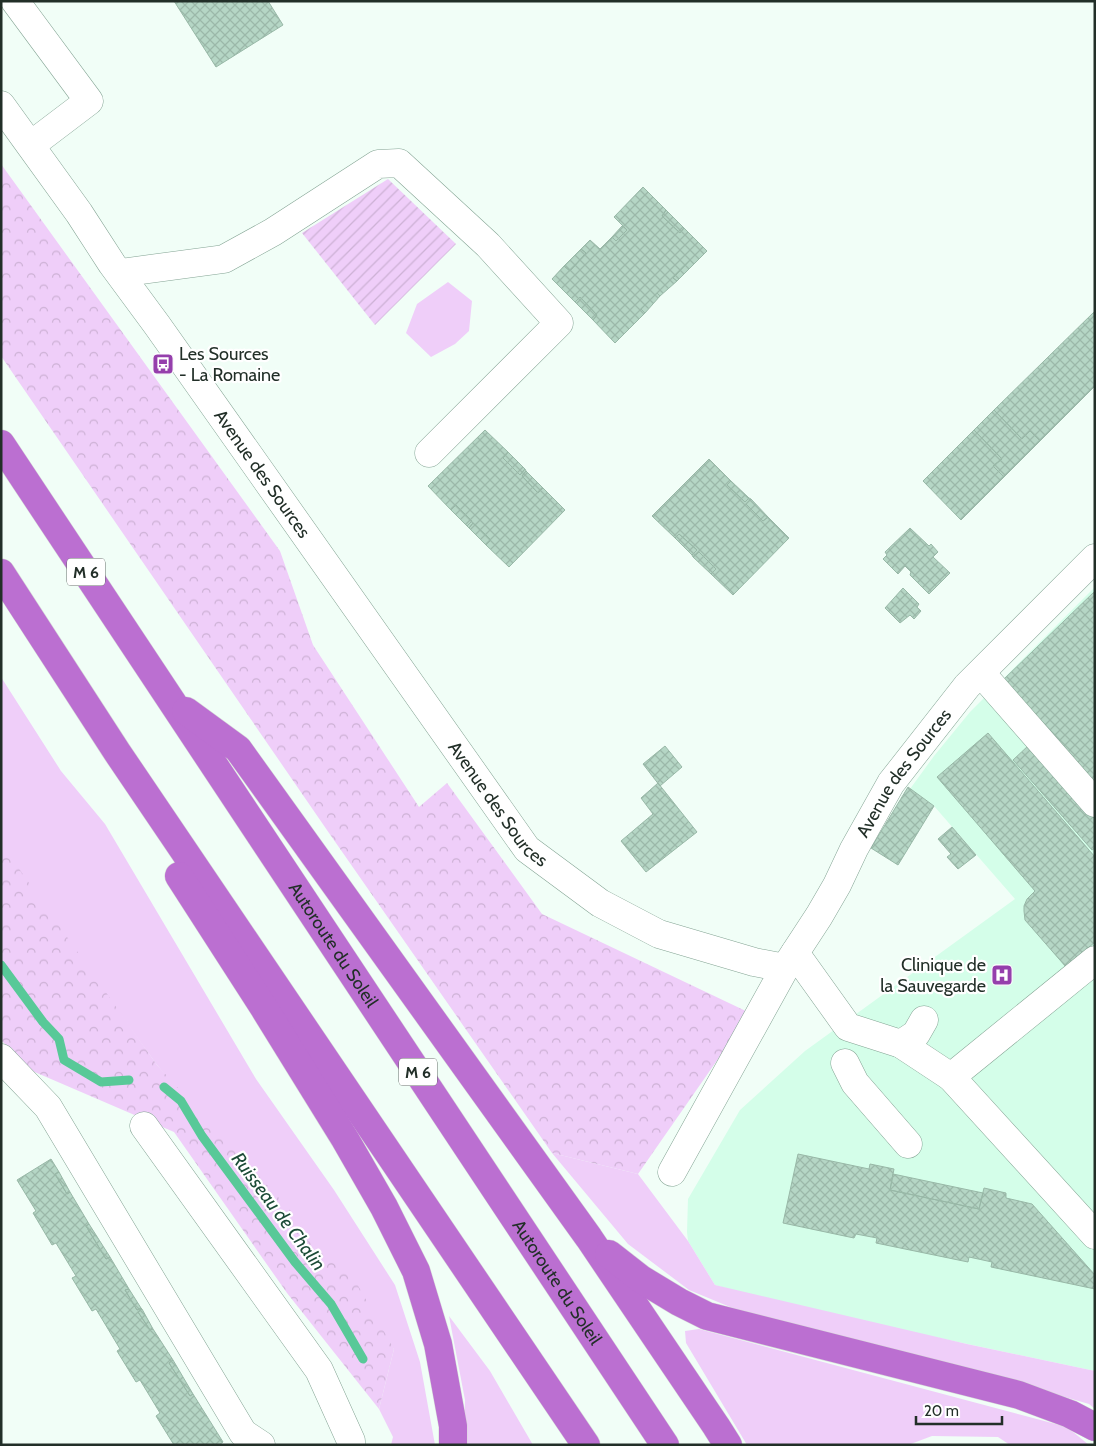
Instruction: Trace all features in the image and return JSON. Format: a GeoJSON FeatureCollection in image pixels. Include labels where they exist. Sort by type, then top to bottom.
{"type":"FeatureCollection","features":[{"type":"Feature","properties":{"kind":"highway","name":"Autoroute du Soleil"},"geometry":{"type":"LineString","coordinates":[[1,444],[665,1445]]}},
{"type":"Feature","properties":{"kind":"highway"},"geometry":{"type":"LineString","coordinates":[[1,573],[117,752],[586,1445]]}},
{"type":"Feature","properties":{"kind":"highway"},"geometry":{"type":"LineString","coordinates":[[170,700],[238,749],[589,1238],[728,1445]]}},
{"type":"Feature","properties":{"kind":"highway"},"geometry":{"type":"LineString","coordinates":[[117,752],[174,867],[345,1139],[384,1207],[416,1271],[438,1344],[453,1426],[453,1445]]}},
{"type":"Feature","properties":{"kind":"highway"},"geometry":{"type":"LineString","coordinates":[[589,1238],[641,1279],[707,1316],[1020,1395],[1070,1414],[1095,1427]]}},
{"type":"Feature","properties":{"kind":"street"},"geometry":{"type":"LineString","coordinates":[[15,1],[89,100],[30,146]]}},
{"type":"Feature","properties":{"kind":"street","name":"Avenue des Sources"},"geometry":{"type":"LineString","coordinates":[[1,105],[527,849],[600,903],[660,934],[754,962],[790,960],[837,885],[854,849],[891,783],[967,686],[1095,558]]}},
{"type":"Feature","properties":{"kind":"street"},"geometry":{"type":"LineString","coordinates":[[120,273],[224,260],[273,232],[378,164],[399,163],[488,245],[559,323],[429,453]]}},
{"type":"Feature","properties":{"kind":"street"},"geometry":{"type":"LineString","coordinates":[[981,673],[1095,803]]}},
{"type":"Feature","properties":{"kind":"street"},"geometry":{"type":"LineString","coordinates":[[672,1172],[790,960],[848,1027],[901,1044],[950,1077],[1095,1235]]}},
{"type":"Feature","properties":{"kind":"street"},"geometry":{"type":"LineString","coordinates":[[950,1077],[1095,960]]}},
{"type":"Feature","properties":{"kind":"street"},"geometry":{"type":"LineString","coordinates":[[901,1044],[916,1034],[924,1020]]}},
{"type":"Feature","properties":{"kind":"street"},"geometry":{"type":"LineString","coordinates":[[1,1058],[48,1107],[243,1433],[261,1445]]}},
{"type":"Feature","properties":{"kind":"street"},"geometry":{"type":"LineString","coordinates":[[845,1063],[855,1083],[908,1144]]}},
{"type":"Feature","properties":{"kind":"street"},"geometry":{"type":"LineString","coordinates":[[144,1126],[319,1370],[351,1441],[351,1445]]}},
{"type":"Feature","properties":{"kind":"shaded area","name":"Clinique de la Sauvegarde"},"geometry":{"type":"Polygon","coordinates":[[[1095,587],[1095,1371],[789,1306],[715,1285],[688,1241],[688,1199],[740,1110],[805,1051],[1015,899],[934,806],[910,789],[970,712],[1095,587]]]}},
{"type":"Feature","properties":{"kind":"green space"},"geometry":{"type":"Polygon","coordinates":[[[1,164],[280,551],[313,645],[419,807],[447,783],[542,914],[750,1013],[638,1174],[552,1153],[1,356],[1,164]]]}},
{"type":"Feature","properties":{"kind":"green space"},"geometry":{"type":"Polygon","coordinates":[[[388,179],[456,244],[375,325],[302,233],[388,179]]]}},
{"type":"Feature","properties":{"kind":"green space"},"geometry":{"type":"Polygon","coordinates":[[[448,282],[472,301],[469,331],[455,344],[431,357],[406,333],[417,304],[448,282]]]}},
{"type":"Feature","properties":{"kind":"green space"},"geometry":{"type":"Polygon","coordinates":[[[1,677],[61,771],[105,824],[256,1079],[334,1190],[395,1285],[420,1362],[435,1445],[391,1445],[393,1437],[379,1409],[394,1349],[157,1065],[1,844],[1,677]]]}},
{"type":"Feature","properties":{"kind":"green space"},"geometry":{"type":"Polygon","coordinates":[[[1,843],[157,1065],[356,1282],[394,1349],[379,1409],[287,1293],[174,1132],[30,1070],[1,1040],[1,843]]]}},
{"type":"Feature","properties":{"kind":"green space"},"geometry":{"type":"Polygon","coordinates":[[[552,1153],[638,1174],[688,1241],[715,1285],[967,1344],[1095,1371],[1095,1409],[1089,1404],[945,1362],[771,1324],[689,1290],[628,1244],[552,1153]]]}},
{"type":"Feature","properties":{"kind":"green space"},"geometry":{"type":"Polygon","coordinates":[[[449,1316],[490,1371],[533,1445],[464,1445],[465,1400],[449,1316]]]}},
{"type":"Feature","properties":{"kind":"green space"},"geometry":{"type":"Polygon","coordinates":[[[699,1329],[1067,1427],[1089,1445],[1010,1445],[998,1437],[932,1436],[908,1445],[747,1445],[686,1343],[685,1331],[699,1329]]]}},
{"type":"Feature","properties":{"kind":"building"},"geometry":{"type":"Polygon","coordinates":[[[174,1],[268,1],[283,25],[216,67],[174,1]]]}},
{"type":"Feature","properties":{"kind":"building"},"geometry":{"type":"Polygon","coordinates":[[[643,187],[666,210],[662,216],[680,233],[684,228],[707,251],[694,264],[690,260],[673,278],[677,281],[660,296],[657,293],[641,309],[645,313],[615,343],[593,320],[597,315],[580,297],[575,302],[552,279],[564,266],[570,271],[586,253],[581,249],[590,240],[600,249],[612,237],[616,241],[627,230],[614,217],[643,187]]]}},
{"type":"Feature","properties":{"kind":"building"},"geometry":{"type":"Polygon","coordinates":[[[666,210],[684,228],[680,233],[662,216],[666,210]]]}},
{"type":"Feature","properties":{"kind":"building"},"geometry":{"type":"Polygon","coordinates":[[[622,226],[627,230],[616,241],[612,237],[622,226]]]}},
{"type":"Feature","properties":{"kind":"building"},"geometry":{"type":"Polygon","coordinates":[[[581,249],[586,253],[570,271],[564,266],[581,249]]]}},
{"type":"Feature","properties":{"kind":"building"},"geometry":{"type":"Polygon","coordinates":[[[690,260],[694,264],[677,281],[673,278],[690,260]]]}},
{"type":"Feature","properties":{"kind":"building"},"geometry":{"type":"Polygon","coordinates":[[[657,293],[660,296],[645,313],[641,309],[657,293]]]}},
{"type":"Feature","properties":{"kind":"building"},"geometry":{"type":"Polygon","coordinates":[[[580,297],[597,315],[593,320],[575,302],[580,297]]]}},
{"type":"Feature","properties":{"kind":"building"},"geometry":{"type":"Polygon","coordinates":[[[1095,311],[1095,386],[1040,441],[1030,431],[1022,439],[994,410],[1095,311]]]}},
{"type":"Feature","properties":{"kind":"building"},"geometry":{"type":"Polygon","coordinates":[[[994,410],[1022,439],[1030,431],[1040,441],[1004,477],[993,466],[1002,459],[974,430],[994,410]]]}},
{"type":"Feature","properties":{"kind":"building"},"geometry":{"type":"Polygon","coordinates":[[[485,430],[508,452],[503,458],[520,475],[525,469],[526,471],[522,476],[538,493],[543,488],[565,510],[509,567],[486,545],[491,540],[473,523],[469,528],[467,526],[472,521],[456,505],[451,510],[428,486],[485,430]]]}},
{"type":"Feature","properties":{"kind":"building"},"geometry":{"type":"Polygon","coordinates":[[[974,430],[1002,459],[993,466],[1004,477],[961,520],[923,481],[974,430]]]}},
{"type":"Feature","properties":{"kind":"building"},"geometry":{"type":"Polygon","coordinates":[[[508,452],[525,469],[520,475],[503,458],[508,452]]]}},
{"type":"Feature","properties":{"kind":"building"},"geometry":{"type":"Polygon","coordinates":[[[709,459],[731,481],[727,485],[745,502],[749,498],[751,499],[746,504],[763,521],[768,517],[789,538],[733,595],[711,574],[716,569],[699,552],[693,557],[692,555],[697,550],[679,534],[675,538],[652,516],[709,459]]]}},
{"type":"Feature","properties":{"kind":"building"},"geometry":{"type":"Polygon","coordinates":[[[526,471],[543,488],[538,493],[522,476],[526,471]]]}},
{"type":"Feature","properties":{"kind":"building"},"geometry":{"type":"Polygon","coordinates":[[[731,481],[749,498],[745,502],[727,485],[731,481]]]}},
{"type":"Feature","properties":{"kind":"building"},"geometry":{"type":"Polygon","coordinates":[[[751,499],[768,517],[763,521],[746,504],[751,499]]]}},
{"type":"Feature","properties":{"kind":"building"},"geometry":{"type":"Polygon","coordinates":[[[456,505],[472,521],[467,526],[451,510],[456,505]]]}},
{"type":"Feature","properties":{"kind":"building"},"geometry":{"type":"Polygon","coordinates":[[[473,523],[491,540],[486,545],[469,528],[473,523]]]}},
{"type":"Feature","properties":{"kind":"building"},"geometry":{"type":"Polygon","coordinates":[[[910,528],[929,546],[931,544],[938,552],[933,557],[950,573],[929,594],[910,575],[911,572],[905,566],[898,574],[883,559],[887,555],[885,552],[910,528]]]}},
{"type":"Feature","properties":{"kind":"building"},"geometry":{"type":"Polygon","coordinates":[[[679,534],[697,550],[692,555],[675,538],[679,534]]]}},
{"type":"Feature","properties":{"kind":"building"},"geometry":{"type":"Polygon","coordinates":[[[699,552],[716,569],[711,574],[693,557],[699,552]]]}},
{"type":"Feature","properties":{"kind":"building"},"geometry":{"type":"Polygon","coordinates":[[[903,588],[919,604],[917,607],[921,611],[914,619],[910,615],[900,623],[885,608],[903,588]]]}},
{"type":"Feature","properties":{"kind":"building"},"geometry":{"type":"Polygon","coordinates":[[[1095,591],[1095,789],[1003,680],[1095,591]]]}},
{"type":"Feature","properties":{"kind":"building"},"geometry":{"type":"Polygon","coordinates":[[[988,733],[1095,857],[1095,942],[1066,967],[1025,920],[1024,906],[1027,899],[1035,891],[937,777],[988,733]]]}},
{"type":"Feature","properties":{"kind":"building"},"geometry":{"type":"Polygon","coordinates":[[[1029,745],[1095,819],[1095,848],[1092,850],[1013,760],[1029,745]]]}},
{"type":"Feature","properties":{"kind":"building"},"geometry":{"type":"Polygon","coordinates":[[[665,746],[682,767],[660,786],[643,764],[665,746]]]}},
{"type":"Feature","properties":{"kind":"building"},"geometry":{"type":"Polygon","coordinates":[[[658,783],[697,832],[646,872],[621,841],[653,814],[641,798],[658,783]]]}},
{"type":"Feature","properties":{"kind":"building"},"geometry":{"type":"Polygon","coordinates":[[[908,787],[934,806],[898,865],[871,848],[908,787]]]}},
{"type":"Feature","properties":{"kind":"building"},"geometry":{"type":"Polygon","coordinates":[[[952,827],[976,855],[958,869],[947,857],[951,854],[938,839],[952,827]]]}},
{"type":"Feature","properties":{"kind":"building"},"geometry":{"type":"Polygon","coordinates":[[[798,1154],[869,1169],[870,1164],[894,1169],[890,1190],[979,1209],[984,1188],[1006,1193],[1006,1198],[1032,1204],[1095,1275],[1095,1289],[991,1267],[992,1262],[969,1257],[968,1262],[876,1243],[877,1238],[856,1234],[854,1238],[783,1223],[798,1154]]]}},
{"type":"Feature","properties":{"kind":"building"},"geometry":{"type":"Polygon","coordinates":[[[51,1159],[59,1172],[55,1174],[67,1194],[70,1192],[89,1224],[86,1226],[106,1259],[110,1257],[129,1289],[125,1290],[137,1310],[142,1309],[138,1312],[150,1330],[153,1329],[173,1360],[169,1363],[190,1396],[193,1394],[223,1442],[219,1445],[174,1445],[156,1416],[160,1413],[140,1380],[136,1382],[117,1351],[120,1349],[96,1309],[92,1311],[72,1278],[76,1276],[56,1243],[52,1245],[33,1213],[36,1211],[17,1180],[51,1159]]]}},
{"type":"Feature","properties":{"kind":"building"},"geometry":{"type":"Polygon","coordinates":[[[59,1172],[70,1192],[67,1194],[55,1174],[59,1172]]]}},
{"type":"Feature","properties":{"kind":"building"},"geometry":{"type":"Polygon","coordinates":[[[893,1174],[983,1193],[979,1209],[890,1190],[893,1174]]]}},
{"type":"Feature","properties":{"kind":"building"},"geometry":{"type":"Polygon","coordinates":[[[89,1224],[110,1257],[106,1259],[86,1226],[89,1224]]]}},
{"type":"Feature","properties":{"kind":"building"},"geometry":{"type":"Polygon","coordinates":[[[129,1289],[141,1308],[137,1310],[125,1290],[129,1289]]]}},
{"type":"Feature","properties":{"kind":"building"},"geometry":{"type":"Polygon","coordinates":[[[142,1309],[153,1329],[150,1330],[138,1312],[142,1309]]]}},
{"type":"Feature","properties":{"kind":"building"},"geometry":{"type":"Polygon","coordinates":[[[173,1360],[193,1394],[190,1396],[169,1363],[173,1360]]]}},
{"type":"Feature","properties":{"kind":"waterway","name":"Ruisseau de Chalin"},"geometry":{"type":"LineString","coordinates":[[1,965],[43,1022],[59,1039],[64,1060],[101,1082],[129,1080]]}},
{"type":"Feature","properties":{"kind":"waterway","name":"Ruisseau de Chalin"},"geometry":{"type":"LineString","coordinates":[[164,1087],[181,1101],[202,1136],[295,1262],[331,1304],[363,1359]]}},
{"type":"Feature","properties":{"kind":"place","name":"Les Sources - La Romaine"},"geometry":{"type":"Point","coordinates":[163,364]}},
{"type":"Feature","properties":{"kind":"place","name":"Clinique de la Sauvegarde"},"geometry":{"type":"Point","coordinates":[1002,975]}}]}
